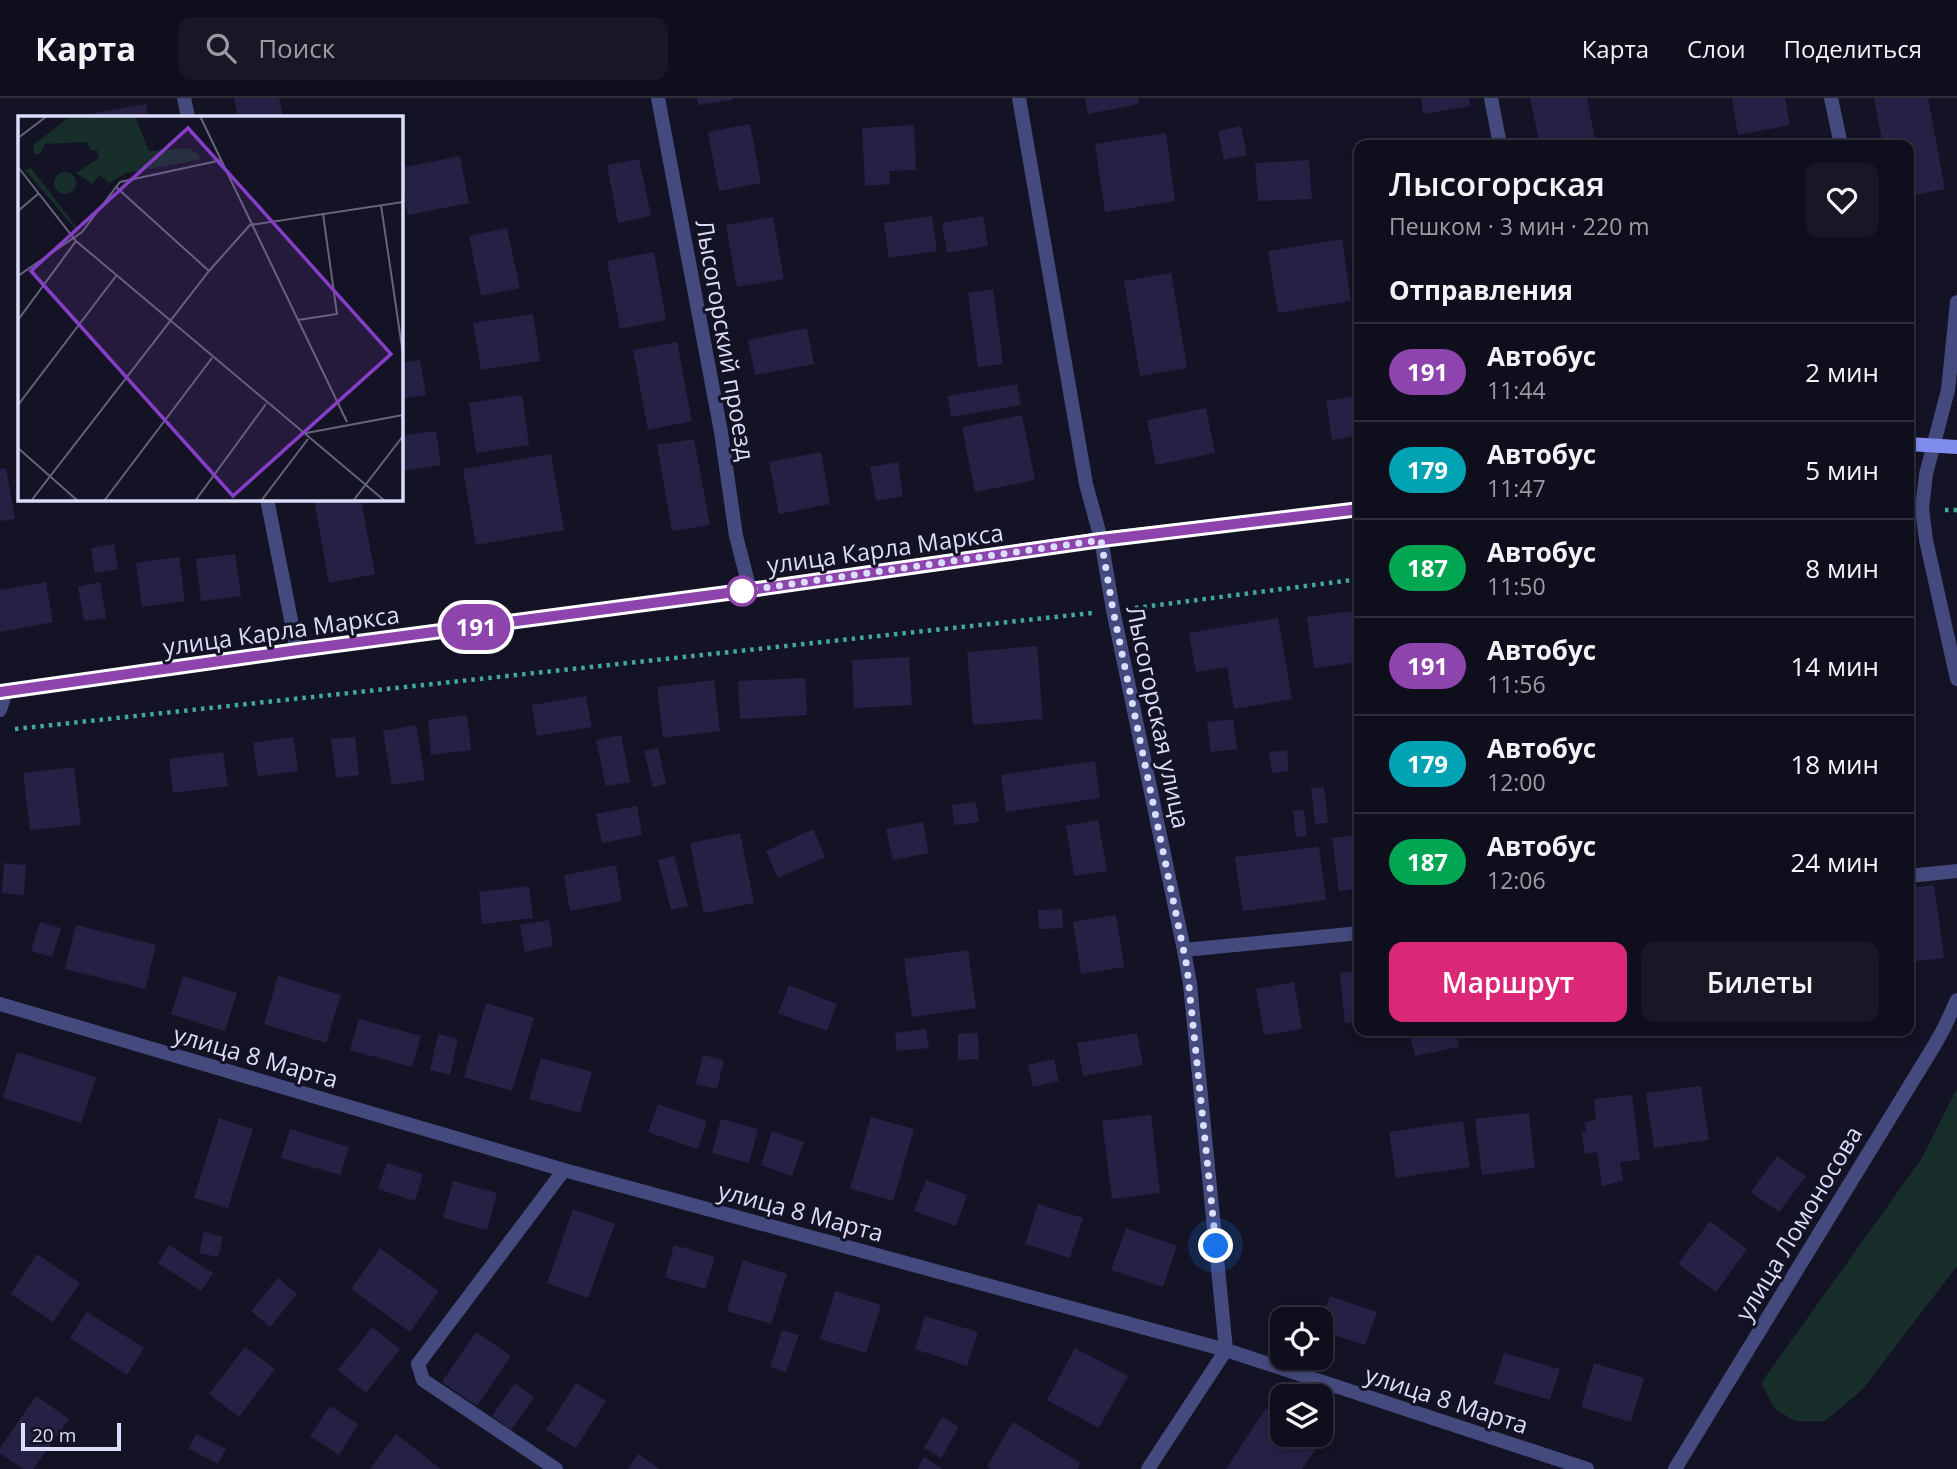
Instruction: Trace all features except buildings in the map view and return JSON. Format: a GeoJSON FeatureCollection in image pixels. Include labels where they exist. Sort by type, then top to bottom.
{"type":"FeatureCollection","features":[{"type":"Feature","properties":{"kind":"main road"},"geometry":{"type":"LineString","coordinates":[[1914,444],[1957,447]]}},
{"type":"Feature","properties":{"kind":"main road","name":"улица Карла Маркса"},"geometry":{"type":"LineString","coordinates":[[3,691],[1101,540],[1354,510]]}},
{"type":"Feature","properties":{"kind":"street"},"geometry":{"type":"LineString","coordinates":[[184,98],[188,116]]}},
{"type":"Feature","properties":{"kind":"street","name":"Лысогорский проезд"},"geometry":{"type":"LineString","coordinates":[[658,98],[721,432],[736,536],[750,590]]}},
{"type":"Feature","properties":{"kind":"street","name":"Лысогорская улица"},"geometry":{"type":"LineString","coordinates":[[1019,98],[1086,484],[1101,540],[1190,984],[1226,1350]]}},
{"type":"Feature","properties":{"kind":"street"},"geometry":{"type":"LineString","coordinates":[[1491,98],[1499,140]]}},
{"type":"Feature","properties":{"kind":"street"},"geometry":{"type":"LineString","coordinates":[[1831,98],[1840,140]]}},
{"type":"Feature","properties":{"kind":"street"},"geometry":{"type":"LineString","coordinates":[[1957,302],[1948,390],[1926,474],[1923,509],[1926,540],[1957,679]]}},
{"type":"Feature","properties":{"kind":"street"},"geometry":{"type":"LineString","coordinates":[[267,500],[298,650]]}},
{"type":"Feature","properties":{"kind":"street"},"geometry":{"type":"LineString","coordinates":[[0,710],[3,691]]}},
{"type":"Feature","properties":{"kind":"street"},"geometry":{"type":"LineString","coordinates":[[1914,875],[1957,871]]}},
{"type":"Feature","properties":{"kind":"street"},"geometry":{"type":"LineString","coordinates":[[1184,950],[1354,934]]}},
{"type":"Feature","properties":{"kind":"street","name":"улица Ломоносова"},"geometry":{"type":"LineString","coordinates":[[1675,1469],[1934,1046],[1957,1000]]}},
{"type":"Feature","properties":{"kind":"street","name":"улица 8 Марта"},"geometry":{"type":"LineString","coordinates":[[0,1004],[564,1170],[1226,1350],[1587,1469]]}},
{"type":"Feature","properties":{"kind":"street"},"geometry":{"type":"LineString","coordinates":[[556,1469],[423,1380],[418,1364],[564,1170]]}},
{"type":"Feature","properties":{"kind":"street"},"geometry":{"type":"LineString","coordinates":[[1148,1469],[1226,1350]]}},
{"type":"Feature","properties":{"kind":"path"},"geometry":{"type":"LineString","coordinates":[[14,729],[1113,610],[1354,580]]}},
{"type":"Feature","properties":{"kind":"green space"},"geometry":{"type":"Polygon","coordinates":[[[1957,1088],[1957,1266],[1862,1390],[1825,1421],[1795,1421],[1775,1409],[1761,1383],[1922,1158],[1957,1088]]]}},
{"type":"Feature","properties":{"kind":"bus line","name":"191"},"geometry":{"type":"LineString","coordinates":[[0,692],[1101,540],[1354,510]]}},
{"type":"Feature","properties":{"kind":"route"},"geometry":{"type":"LineString","coordinates":[[742,591],[1101,540],[1190,984],[1216,1246]]}}]}
